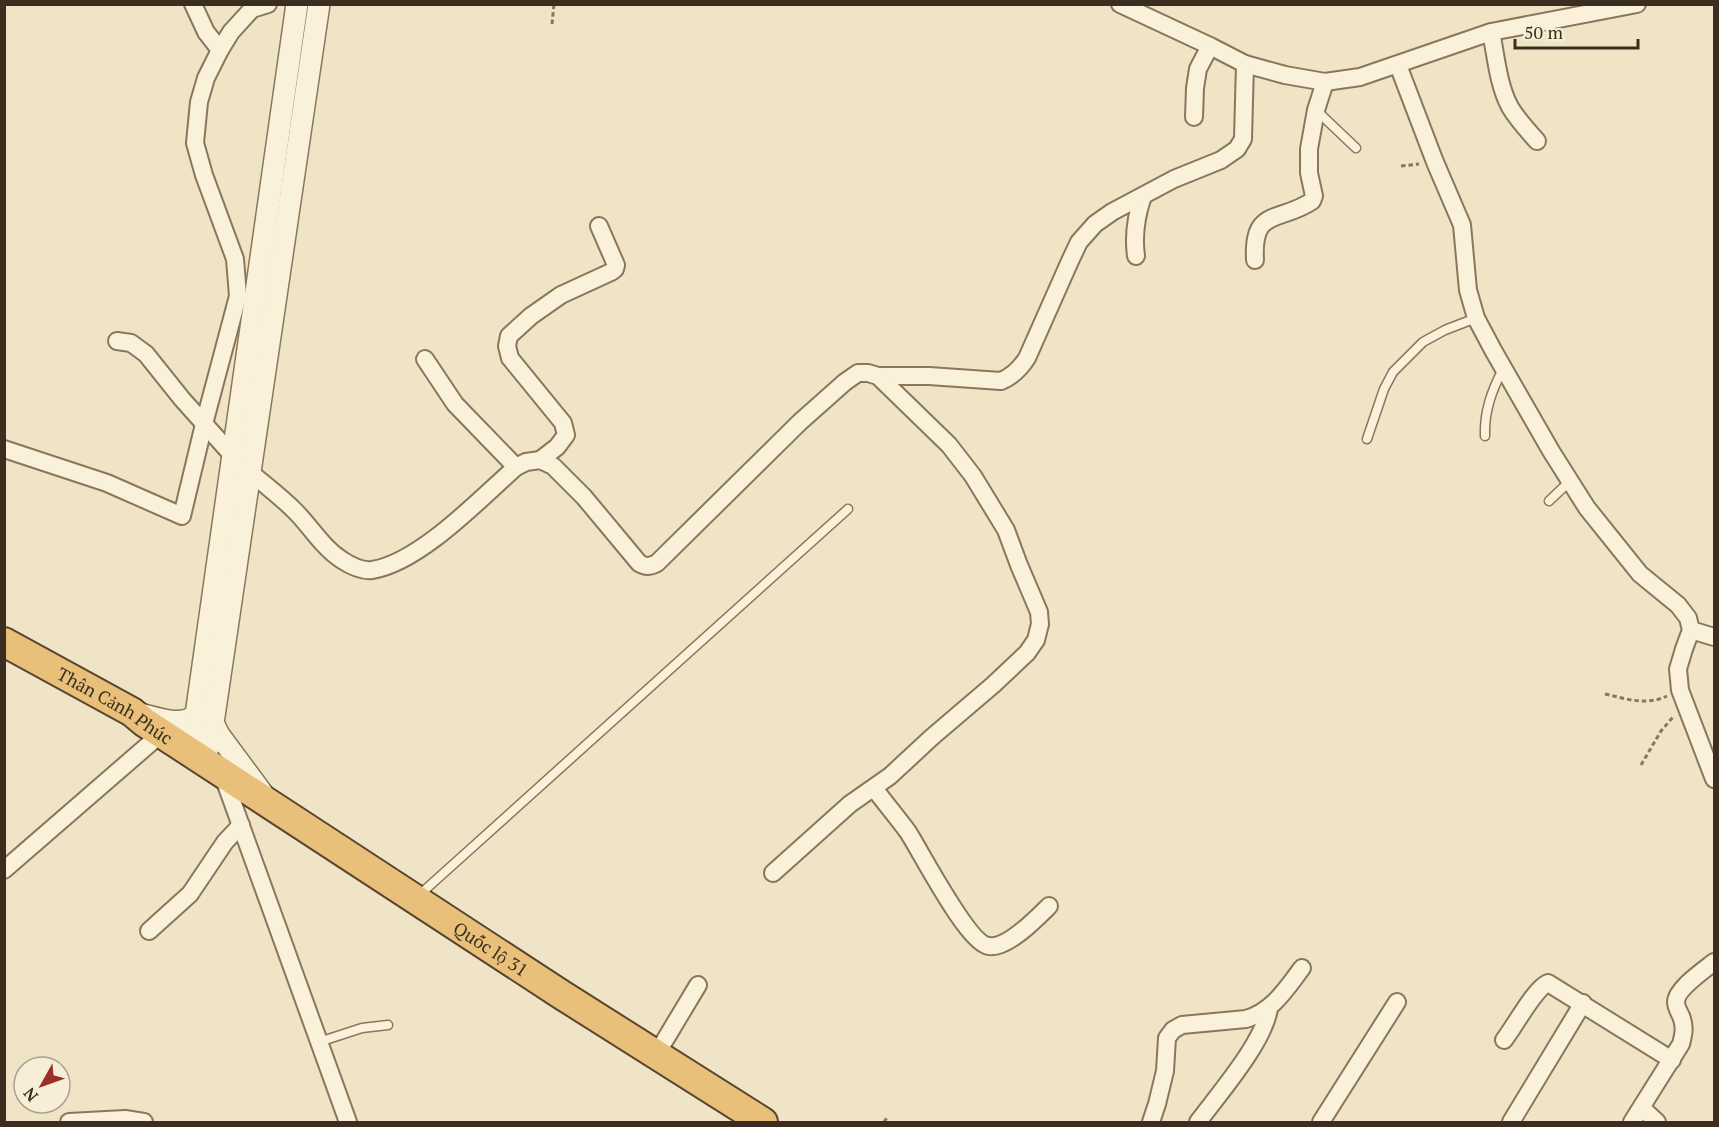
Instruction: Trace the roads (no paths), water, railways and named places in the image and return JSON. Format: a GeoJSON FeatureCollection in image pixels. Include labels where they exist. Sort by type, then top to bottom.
{"type":"FeatureCollection","features":[{"type":"Feature","properties":{"kind":"highway","name":"Thân Cảnh Phúc"},"geometry":{"type":"LineString","coordinates":[[4,642],[132,712],[205,762]]}},
{"type":"Feature","properties":{"kind":"highway","name":"Quốc lộ 31"},"geometry":{"type":"LineString","coordinates":[[205,762],[763,1122]]}},
{"type":"Feature","properties":{"kind":"street"},"geometry":{"type":"LineString","coordinates":[[193,4],[206,32],[220,50]]}},
{"type":"Feature","properties":{"kind":"street"},"geometry":{"type":"LineString","coordinates":[[297,4],[233,456],[205,719],[205,762],[241,825],[348,1122]]}},
{"type":"Feature","properties":{"kind":"street"},"geometry":{"type":"LineString","coordinates":[[272,806],[205,719],[250,472],[320,4]]}},
{"type":"Feature","properties":{"kind":"street"},"geometry":{"type":"LineString","coordinates":[[1120,4],[1245,64],[1285,75],[1325,82],[1360,77],[1491,32],[1631,5]]}},
{"type":"Feature","properties":{"kind":"street"},"geometry":{"type":"LineString","coordinates":[[4,449],[107,483],[182,516],[238,296],[235,259],[204,175],[195,142],[199,102],[206,78],[220,50],[231,32],[254,6]]}},
{"type":"Feature","properties":{"kind":"street"},"geometry":{"type":"LineString","coordinates":[[1491,32],[1502,89],[1509,106],[1537,141]]}},
{"type":"Feature","properties":{"kind":"street"},"geometry":{"type":"LineString","coordinates":[[1194,117],[1198,69],[1210,46]]}},
{"type":"Feature","properties":{"kind":"street"},"geometry":{"type":"LineString","coordinates":[[540,460],[553,466],[584,497],[639,563],[645,567],[651,567],[800,422],[858,373],[879,376],[929,376],[1000,381],[1011,377],[1027,358],[1079,242],[1095,224],[1112,212],[1174,179],[1221,160],[1237,149],[1243,139],[1245,64]]}},
{"type":"Feature","properties":{"kind":"street"},"geometry":{"type":"LineString","coordinates":[[1398,65],[1462,225],[1468,290],[1476,318],[1551,451],[1587,508],[1640,574],[1678,605],[1688,618],[1691,630],[1678,669],[1682,697],[1714,779]]}},
{"type":"Feature","properties":{"kind":"street"},"geometry":{"type":"LineString","coordinates":[[1255,260],[1254,245],[1257,233],[1265,221],[1274,216],[1292,212],[1312,201],[1314,196],[1309,173],[1309,149],[1316,110],[1325,82]]}},
{"type":"Feature","properties":{"kind":"street"},"geometry":{"type":"LineString","coordinates":[[1136,256],[1135,226],[1143,196]]}},
{"type":"Feature","properties":{"kind":"street"},"geometry":{"type":"LineString","coordinates":[[250,472],[295,511],[323,544],[341,560],[356,568],[370,570],[389,565],[437,537],[516,467],[526,462],[540,460],[558,447],[566,435],[563,423],[510,358],[507,346],[509,336],[531,316],[561,295],[615,269],[616,265],[599,226]]}},
{"type":"Feature","properties":{"kind":"street"},"geometry":{"type":"LineString","coordinates":[[117,341],[131,343],[146,354],[182,399],[233,456]]}},
{"type":"Feature","properties":{"kind":"street"},"geometry":{"type":"LineString","coordinates":[[425,359],[455,404],[516,467]]}},
{"type":"Feature","properties":{"kind":"street"},"geometry":{"type":"LineString","coordinates":[[773,873],[850,804],[890,776],[993,685],[1027,653],[1036,640],[1040,624],[1039,612],[1006,530],[974,476],[948,446],[879,376]]}},
{"type":"Feature","properties":{"kind":"street"},"geometry":{"type":"LineString","coordinates":[[1691,630],[1714,637]]}},
{"type":"Feature","properties":{"kind":"street"},"geometry":{"type":"LineString","coordinates":[[132,712],[173,721],[205,719]]}},
{"type":"Feature","properties":{"kind":"street"},"geometry":{"type":"LineString","coordinates":[[4,870],[162,734]]}},
{"type":"Feature","properties":{"kind":"street"},"geometry":{"type":"LineString","coordinates":[[874,789],[907,831],[947,897],[977,940],[988,946],[999,945],[1010,939],[1049,906]]}},
{"type":"Feature","properties":{"kind":"street"},"geometry":{"type":"LineString","coordinates":[[149,930],[190,894],[225,842],[241,825]]}},
{"type":"Feature","properties":{"kind":"street"},"geometry":{"type":"LineString","coordinates":[[1657,1122],[1637,1115],[1681,1044],[1684,1033],[1676,1002],[1678,994],[1714,962]]}},
{"type":"Feature","properties":{"kind":"street"},"geometry":{"type":"LineString","coordinates":[[1151,1122],[1165,1071],[1167,1038],[1173,1030],[1182,1025],[1256,1016],[1269,1008],[1302,968]]}},
{"type":"Feature","properties":{"kind":"street"},"geometry":{"type":"LineString","coordinates":[[1504,1040],[1537,990],[1548,983],[1672,1060]]}},
{"type":"Feature","properties":{"kind":"street"},"geometry":{"type":"LineString","coordinates":[[656,1055],[698,985]]}},
{"type":"Feature","properties":{"kind":"street"},"geometry":{"type":"LineString","coordinates":[[1321,1122],[1397,1002]]}},
{"type":"Feature","properties":{"kind":"street"},"geometry":{"type":"LineString","coordinates":[[1511,1122],[1582,1003]]}},
{"type":"Feature","properties":{"kind":"street"},"geometry":{"type":"LineString","coordinates":[[1198,1122],[1254,1044],[1268,1018],[1269,1008]]}},
{"type":"Feature","properties":{"kind":"street"},"geometry":{"type":"LineString","coordinates":[[69,1122],[125,1119],[144,1122]]}},
{"type":"Feature","properties":{"kind":"lane"},"geometry":{"type":"LineString","coordinates":[[1316,110],[1356,148]]}},
{"type":"Feature","properties":{"kind":"lane"},"geometry":{"type":"LineString","coordinates":[[1367,439],[1383,389],[1393,372],[1424,342],[1445,330],[1476,318]]}},
{"type":"Feature","properties":{"kind":"lane"},"geometry":{"type":"LineString","coordinates":[[1485,436],[1484,422],[1489,403],[1493,388],[1503,368]]}},
{"type":"Feature","properties":{"kind":"lane"},"geometry":{"type":"LineString","coordinates":[[1549,501],[1570,481]]}},
{"type":"Feature","properties":{"kind":"lane"},"geometry":{"type":"LineString","coordinates":[[415,899],[848,509]]}},
{"type":"Feature","properties":{"kind":"lane"},"geometry":{"type":"LineString","coordinates":[[319,1042],[362,1028],[388,1025]]}}]}
